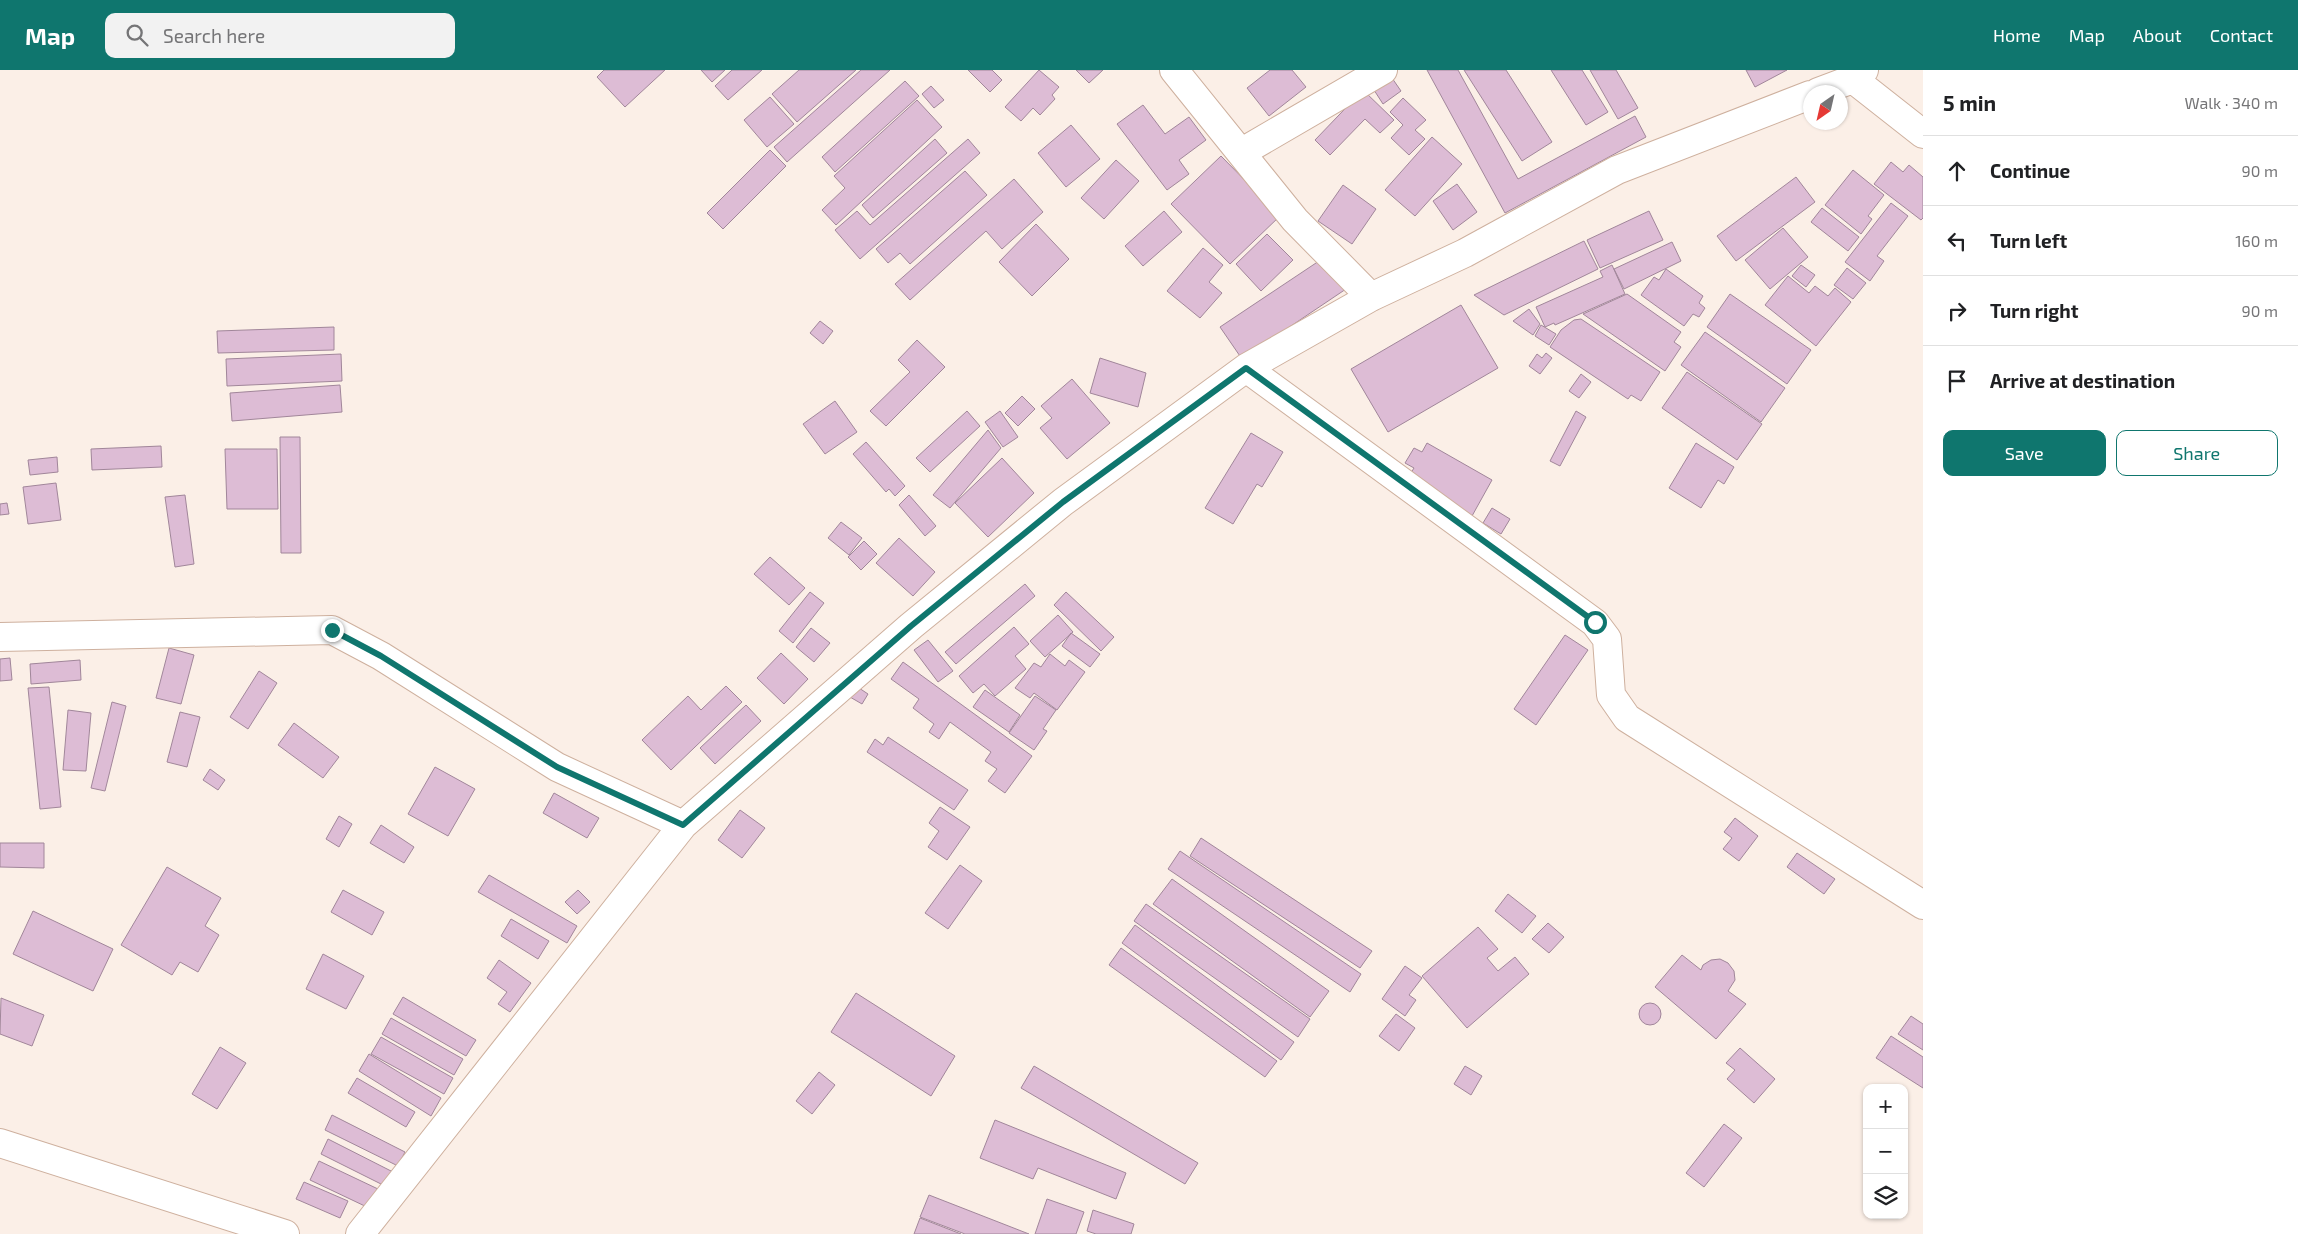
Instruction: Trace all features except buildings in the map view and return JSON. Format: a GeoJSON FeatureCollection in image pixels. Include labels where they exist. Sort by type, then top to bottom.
{"type":"FeatureCollection","features":[{"type":"Feature","properties":{"kind":"street"},"geometry":{"type":"LineString","coordinates":[[1174,70],[1296,220],[1371,297]]}},
{"type":"Feature","properties":{"kind":"street"},"geometry":{"type":"LineString","coordinates":[[1242,152],[1382,70]]}},
{"type":"Feature","properties":{"kind":"street"},"geometry":{"type":"LineString","coordinates":[[1835,85],[1859,75],[1923,134]]}},
{"type":"Feature","properties":{"kind":"street"},"geometry":{"type":"LineString","coordinates":[[360,1234],[683,825],[918,620],[1063,502],[1246,368],[1371,297],[1465,254],[1617,170],[1803,98]]}},
{"type":"Feature","properties":{"kind":"street"},"geometry":{"type":"LineString","coordinates":[[1246,368],[1595,622],[1607,639],[1611,695],[1627,718],[1923,904]]}},
{"type":"Feature","properties":{"kind":"street"},"geometry":{"type":"LineString","coordinates":[[0,637],[332,630],[381,656],[557,767],[683,825]]}},
{"type":"Feature","properties":{"kind":"street"},"geometry":{"type":"LineString","coordinates":[[0,1143],[285,1234]]}},
{"type":"Feature","properties":{"kind":"route"},"geometry":{"type":"LineString","coordinates":[[332,630],[381,656],[557,767],[683,825],[911,626],[1063,502],[1246,368],[1595,622]]}}]}
